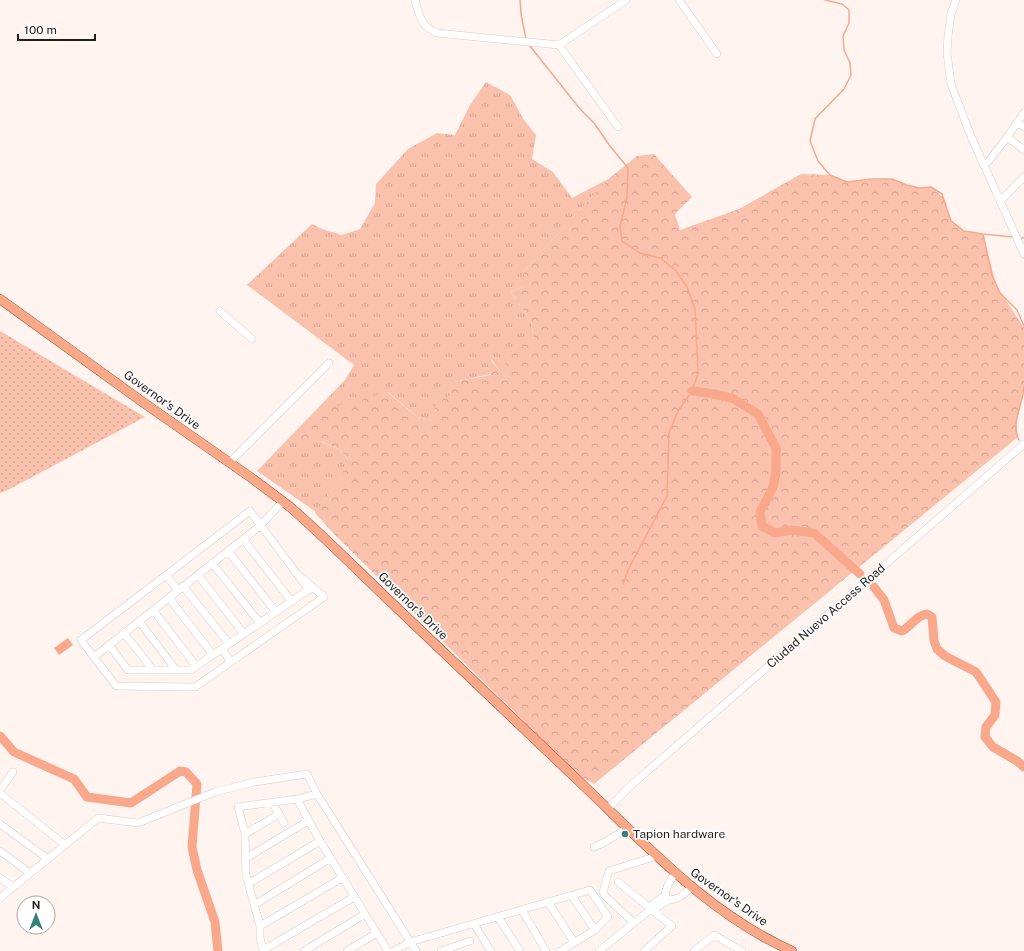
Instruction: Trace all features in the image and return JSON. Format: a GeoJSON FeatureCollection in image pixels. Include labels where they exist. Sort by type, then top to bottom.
{"type":"FeatureCollection","features":[{"type":"Feature","properties":{"kind":"main road","name":"Governor's Drive"},"geometry":{"type":"LineString","coordinates":[[0,299],[283,501],[310,524],[676,873],[692,887],[747,926],[790,951]]}},
{"type":"Feature","properties":{"kind":"street"},"geometry":{"type":"LineString","coordinates":[[415,0],[423,24],[429,30],[442,33],[559,45],[626,0]]}},
{"type":"Feature","properties":{"kind":"street"},"geometry":{"type":"LineString","coordinates":[[680,0],[717,54]]}},
{"type":"Feature","properties":{"kind":"street"},"geometry":{"type":"LineString","coordinates":[[956,0],[951,14],[948,36],[947,53],[951,84],[970,134],[1024,254]]}},
{"type":"Feature","properties":{"kind":"street"},"geometry":{"type":"LineString","coordinates":[[559,45],[618,127]]}},
{"type":"Feature","properties":{"kind":"street"},"geometry":{"type":"LineString","coordinates":[[989,161],[1024,113]]}},
{"type":"Feature","properties":{"kind":"street"},"geometry":{"type":"LineString","coordinates":[[1017,122],[1024,127]]}},
{"type":"Feature","properties":{"kind":"street"},"geometry":{"type":"LineString","coordinates":[[1007,137],[1024,150]]}},
{"type":"Feature","properties":{"kind":"street"},"geometry":{"type":"LineString","coordinates":[[1002,204],[1024,177]]}},
{"type":"Feature","properties":{"kind":"street"},"geometry":{"type":"LineString","coordinates":[[220,311],[252,339]]}},
{"type":"Feature","properties":{"kind":"street"},"geometry":{"type":"LineString","coordinates":[[229,463],[329,363]]}},
{"type":"Feature","properties":{"kind":"street","name":"Ciudad Nuevo Access Road"},"geometry":{"type":"LineString","coordinates":[[606,807],[1024,444]]}},
{"type":"Feature","properties":{"kind":"street"},"geometry":{"type":"LineString","coordinates":[[94,657],[261,525],[283,501]]}},
{"type":"Feature","properties":{"kind":"street"},"geometry":{"type":"LineString","coordinates":[[250,511],[261,525],[295,572],[311,589],[324,597],[195,687],[116,686],[81,640],[250,511]]}},
{"type":"Feature","properties":{"kind":"street"},"geometry":{"type":"LineString","coordinates":[[243,539],[292,602]]}},
{"type":"Feature","properties":{"kind":"street"},"geometry":{"type":"LineString","coordinates":[[228,551],[276,612]]}},
{"type":"Feature","properties":{"kind":"street"},"geometry":{"type":"LineString","coordinates":[[212,563],[260,623]]}},
{"type":"Feature","properties":{"kind":"street"},"geometry":{"type":"LineString","coordinates":[[166,575],[181,588],[229,644]]}},
{"type":"Feature","properties":{"kind":"street"},"geometry":{"type":"LineString","coordinates":[[198,575],[244,634]]}},
{"type":"Feature","properties":{"kind":"street"},"geometry":{"type":"LineString","coordinates":[[109,645],[128,670],[191,670],[311,589]]}},
{"type":"Feature","properties":{"kind":"street"},"geometry":{"type":"LineString","coordinates":[[168,598],[213,655]]}},
{"type":"Feature","properties":{"kind":"street"},"geometry":{"type":"LineString","coordinates":[[153,610],[196,666]]}},
{"type":"Feature","properties":{"kind":"street"},"geometry":{"type":"LineString","coordinates":[[139,621],[176,670]]}},
{"type":"Feature","properties":{"kind":"street"},"geometry":{"type":"LineString","coordinates":[[124,633],[153,670]]}},
{"type":"Feature","properties":{"kind":"street"},"geometry":{"type":"LineString","coordinates":[[222,649],[231,662]]}},
{"type":"Feature","properties":{"kind":"street"},"geometry":{"type":"LineString","coordinates":[[0,790],[13,772]]}},
{"type":"Feature","properties":{"kind":"street"},"geometry":{"type":"LineString","coordinates":[[0,898],[98,818],[138,823],[215,792],[254,782],[307,774],[416,951]]}},
{"type":"Feature","properties":{"kind":"street"},"geometry":{"type":"LineString","coordinates":[[0,793],[65,845]]}},
{"type":"Feature","properties":{"kind":"street"},"geometry":{"type":"LineString","coordinates":[[318,794],[297,799],[238,807],[245,834],[246,876],[260,926],[260,937],[263,951],[354,897]]}},
{"type":"Feature","properties":{"kind":"street"},"geometry":{"type":"LineString","coordinates":[[297,799],[308,821],[332,858],[342,878],[388,951]]}},
{"type":"Feature","properties":{"kind":"street"},"geometry":{"type":"LineString","coordinates":[[272,802],[284,823]]}},
{"type":"Feature","properties":{"kind":"street"},"geometry":{"type":"LineString","coordinates":[[245,834],[279,814]]}},
{"type":"Feature","properties":{"kind":"street"},"geometry":{"type":"LineString","coordinates":[[246,858],[308,821]]}},
{"type":"Feature","properties":{"kind":"street"},"geometry":{"type":"LineString","coordinates":[[0,824],[48,859]]}},
{"type":"Feature","properties":{"kind":"street"},"geometry":{"type":"LineString","coordinates":[[594,847],[606,842],[628,828]]}},
{"type":"Feature","properties":{"kind":"street"},"geometry":{"type":"LineString","coordinates":[[248,884],[320,841]]}},
{"type":"Feature","properties":{"kind":"street"},"geometry":{"type":"LineString","coordinates":[[0,851],[30,873]]}},
{"type":"Feature","properties":{"kind":"street"},"geometry":{"type":"LineString","coordinates":[[634,924],[605,896],[603,892],[609,871],[657,856]]}},
{"type":"Feature","properties":{"kind":"street"},"geometry":{"type":"LineString","coordinates":[[254,905],[332,858]]}},
{"type":"Feature","properties":{"kind":"street"},"geometry":{"type":"LineString","coordinates":[[666,897],[668,882],[676,873]]}},
{"type":"Feature","properties":{"kind":"street"},"geometry":{"type":"LineString","coordinates":[[0,878],[13,887]]}},
{"type":"Feature","properties":{"kind":"street"},"geometry":{"type":"LineString","coordinates":[[260,926],[342,878]]}},
{"type":"Feature","properties":{"kind":"street"},"geometry":{"type":"LineString","coordinates":[[618,882],[672,926],[644,951]]}},
{"type":"Feature","properties":{"kind":"street"},"geometry":{"type":"LineString","coordinates":[[599,951],[634,924],[651,909],[653,904],[666,897],[676,900],[692,887]]}},
{"type":"Feature","properties":{"kind":"street"},"geometry":{"type":"LineString","coordinates":[[394,951],[410,942],[590,890],[608,917],[594,930],[560,951]]}},
{"type":"Feature","properties":{"kind":"street"},"geometry":{"type":"LineString","coordinates":[[572,896],[594,930]]}},
{"type":"Feature","properties":{"kind":"street"},"geometry":{"type":"LineString","coordinates":[[548,902],[574,942]]}},
{"type":"Feature","properties":{"kind":"street"},"geometry":{"type":"LineString","coordinates":[[522,910],[546,951]]}},
{"type":"Feature","properties":{"kind":"street"},"geometry":{"type":"LineString","coordinates":[[304,951],[365,914]]}},
{"type":"Feature","properties":{"kind":"street"},"geometry":{"type":"LineString","coordinates":[[498,917],[520,951]]}},
{"type":"Feature","properties":{"kind":"street"},"geometry":{"type":"LineString","coordinates":[[474,924],[491,951]]}},
{"type":"Feature","properties":{"kind":"street"},"geometry":{"type":"LineString","coordinates":[[347,951],[377,933]]}},
{"type":"Feature","properties":{"kind":"street"},"geometry":{"type":"LineString","coordinates":[[694,951],[714,935],[742,951]]}},
{"type":"Feature","properties":{"kind":"street"},"geometry":{"type":"LineString","coordinates":[[441,951],[461,948],[470,941]]}},
{"type":"Feature","properties":{"kind":"green space"},"geometry":{"type":"Polygon","coordinates":[[[486,82],[510,95],[524,120],[536,135],[532,159],[553,172],[572,198],[608,179],[524,271],[524,286],[511,292],[531,321],[534,342],[505,377],[491,359],[491,374],[449,383],[451,396],[443,398],[433,420],[420,419],[388,392],[300,444],[320,441],[340,450],[348,460],[340,481],[316,512],[257,471],[345,380],[354,365],[247,285],[312,224],[322,229],[342,235],[360,229],[375,203],[376,184],[408,149],[437,133],[455,135],[470,105],[486,82]]]}},
{"type":"Feature","properties":{"kind":"green space"},"geometry":{"type":"Polygon","coordinates":[[[654,154],[692,197],[675,214],[680,230],[739,209],[801,174],[830,175],[847,182],[893,179],[919,188],[931,187],[943,197],[951,221],[964,231],[983,234],[996,285],[1024,328],[1024,387],[1016,422],[1018,437],[594,784],[578,775],[333,533],[315,513],[340,480],[348,459],[340,450],[321,441],[300,445],[300,432],[322,410],[387,392],[420,419],[433,420],[435,403],[443,398],[451,396],[448,383],[491,375],[490,359],[505,377],[506,357],[520,346],[534,341],[531,321],[511,292],[524,286],[524,271],[606,181],[637,156],[654,154]]]}},
{"type":"Feature","properties":{"kind":"green space"},"geometry":{"type":"Polygon","coordinates":[[[0,331],[145,417],[0,493],[0,331]]]}},
{"type":"Feature","properties":{"kind":"shaded area"},"geometry":{"type":"Polygon","coordinates":[[[68,638],[73,645],[59,655],[54,648],[68,638]]]}},
{"type":"Feature","properties":{"kind":"waterway"},"geometry":{"type":"LineString","coordinates":[[520,0],[526,39]]}},
{"type":"Feature","properties":{"kind":"waterway"},"geometry":{"type":"LineString","coordinates":[[825,0],[842,4],[849,10],[849,23],[843,36],[844,50],[850,63],[851,75],[844,89],[815,119],[810,141],[818,161],[830,175],[847,182],[871,179],[892,179],[919,188],[931,187],[942,194],[951,221],[964,231],[1013,237]]}},
{"type":"Feature","properties":{"kind":"waterway"},"geometry":{"type":"LineString","coordinates":[[530,46],[580,109],[594,123],[628,168],[627,197],[620,227],[622,241],[640,253],[660,258],[676,271],[687,287],[695,309],[698,374],[692,391],[678,411],[669,433],[667,496],[628,570],[623,584]]}},
{"type":"Feature","properties":{"kind":"waterway"},"geometry":{"type":"LineString","coordinates":[[983,234],[992,275],[1000,293],[1017,310],[1024,326]]}},
{"type":"Feature","properties":{"kind":"waterway"},"geometry":{"type":"LineString","coordinates":[[1019,238],[1024,238]]}},
{"type":"Feature","properties":{"kind":"waterway"},"geometry":{"type":"LineString","coordinates":[[1019,440],[1016,421],[1024,387]]}},
{"type":"Feature","properties":{"kind":"waterway"},"geometry":{"type":"LineString","coordinates":[[692,391],[732,398],[758,414],[776,448],[776,473],[773,487],[760,512],[762,526],[775,533],[791,530],[814,533],[860,574]]}},
{"type":"Feature","properties":{"kind":"waterway"},"geometry":{"type":"LineString","coordinates":[[874,587],[884,600],[894,628],[902,631],[917,618],[923,615],[927,614],[932,617],[934,641],[937,649],[945,656],[976,672],[996,702],[995,715],[986,727],[985,737],[993,747],[1017,761],[1024,767]]}},
{"type":"Feature","properties":{"kind":"waterway"},"geometry":{"type":"LineString","coordinates":[[0,736],[14,752],[74,779],[87,797],[131,803],[180,771],[186,772],[197,784],[192,847],[197,870],[215,922],[218,951]]}},
{"type":"Feature","properties":{"kind":"place","name":"Tapion hardware"},"geometry":{"type":"Point","coordinates":[625,834]}}]}
